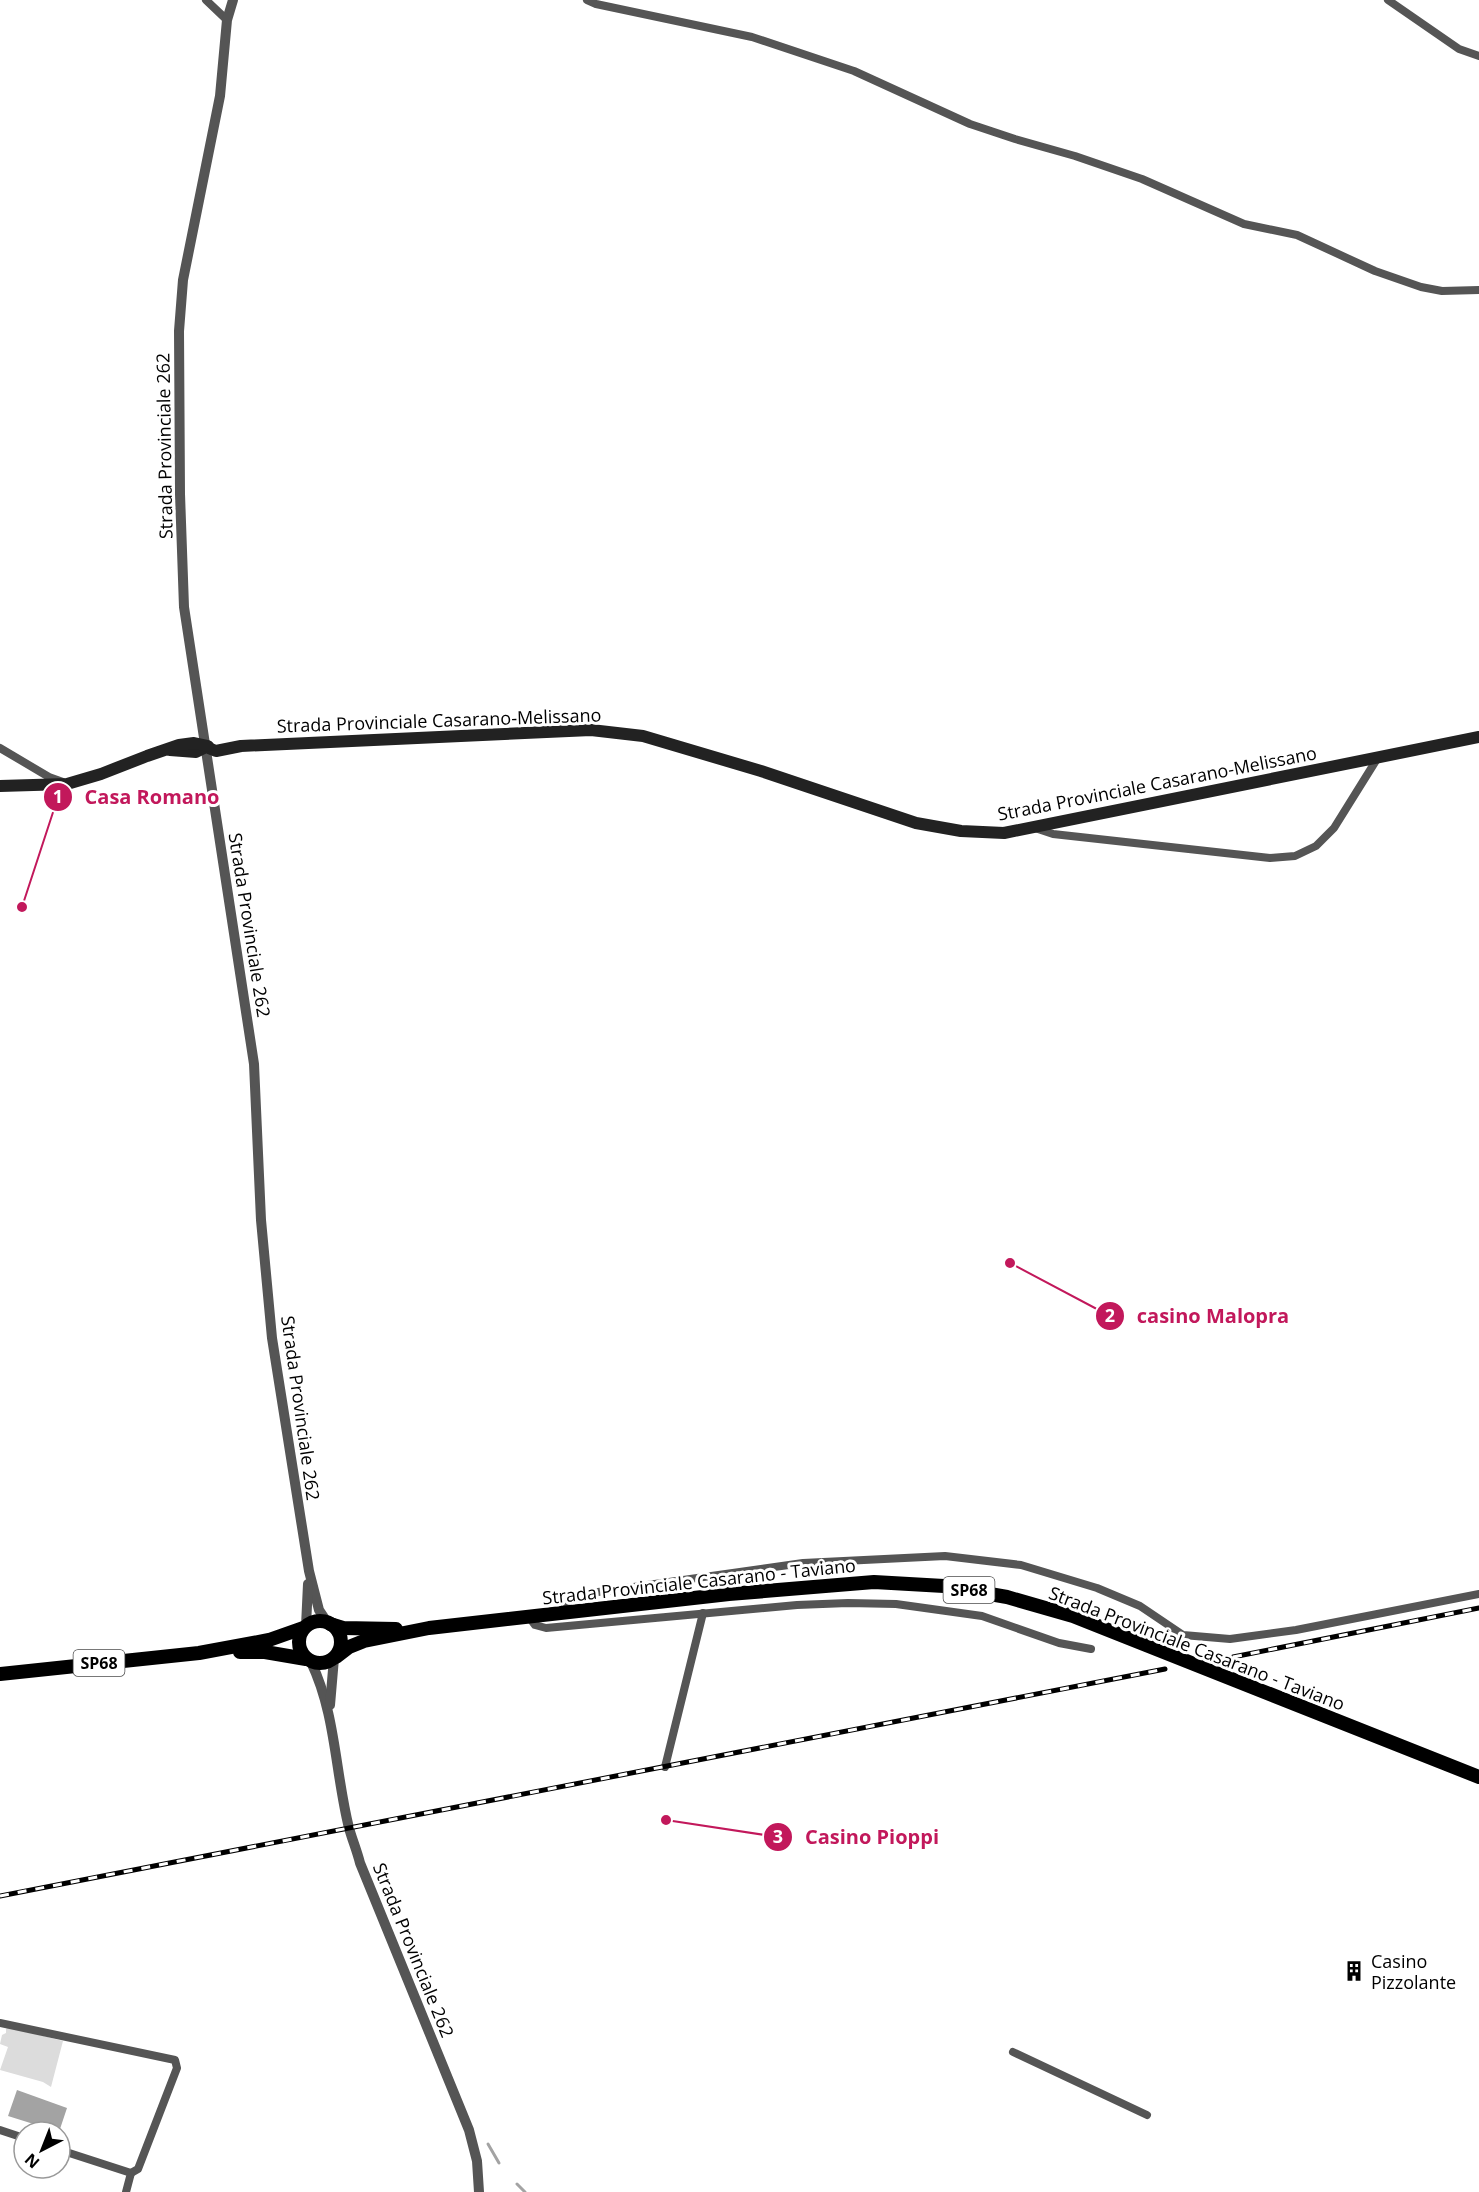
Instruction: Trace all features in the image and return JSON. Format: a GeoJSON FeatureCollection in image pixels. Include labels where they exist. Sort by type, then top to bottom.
{"type":"FeatureCollection","features":[{"type":"Feature","properties":{"kind":"main road","name":"Strada Provinciale Casarano-Melissano"},"geometry":{"type":"LineString","coordinates":[[0,786],[67,784],[179,745],[194,743],[206,747],[214,743],[227,742],[241,746],[601,731],[643,735],[761,771],[916,823],[961,831],[1004,833],[1479,737]]}},
{"type":"Feature","properties":{"kind":"main road","name":"Strada Provinciale Casarano - Taviano"},"geometry":{"type":"LineString","coordinates":[[199,1653],[265,1652],[323,1664],[349,1647],[364,1641],[429,1628],[729,1594],[874,1582],[944,1586],[1007,1597],[1072,1616],[1479,1777]]}},
{"type":"Feature","properties":{"kind":"main road","name":"Strada Provinciale Casarano - Taviano"},"geometry":{"type":"LineString","coordinates":[[0,1674],[199,1653],[269,1640],[316,1621],[343,1628],[429,1628]]}},
{"type":"Feature","properties":{"kind":"main road"},"geometry":{"type":"LineString","coordinates":[[329,1623],[341,1639],[339,1651],[335,1657]]}},
{"type":"Feature","properties":{"kind":"main road"},"geometry":{"type":"LineString","coordinates":[[304,1627],[298,1641],[301,1654],[308,1661]]}},
{"type":"Feature","properties":{"kind":"street"},"geometry":{"type":"LineString","coordinates":[[206,0],[227,20]]}},
{"type":"Feature","properties":{"kind":"street","name":"Strada Provinciale 262"},"geometry":{"type":"LineString","coordinates":[[233,0],[227,20],[220,96],[183,280],[179,331],[180,494],[184,607],[254,1064],[261,1220],[272,1338],[309,1571]]}},
{"type":"Feature","properties":{"kind":"street"},"geometry":{"type":"LineString","coordinates":[[586,0],[752,37],[854,71],[970,124],[1142,179],[1244,224],[1297,235],[1375,270],[1421,287],[1442,291],[1479,290]]}},
{"type":"Feature","properties":{"kind":"street"},"geometry":{"type":"LineString","coordinates":[[1388,0],[1459,49],[1479,56]]}},
{"type":"Feature","properties":{"kind":"street"},"geometry":{"type":"LineString","coordinates":[[0,748],[49,777],[67,784]]}},
{"type":"Feature","properties":{"kind":"street"},"geometry":{"type":"LineString","coordinates":[[1034,827],[1053,834],[1224,853],[1270,858],[1295,856],[1316,846],[1334,828],[1377,759]]}},
{"type":"Feature","properties":{"kind":"street"},"geometry":{"type":"LineString","coordinates":[[560,1613],[570,1600],[584,1594],[803,1563],[945,1556],[1021,1565],[1097,1588],[1140,1606],[1183,1635],[1230,1639],[1296,1630],[1479,1594]]}},
{"type":"Feature","properties":{"kind":"street"},"geometry":{"type":"LineString","coordinates":[[309,1571],[319,1610],[329,1623]]}},
{"type":"Feature","properties":{"kind":"street"},"geometry":{"type":"LineString","coordinates":[[304,1627],[309,1571]]}},
{"type":"Feature","properties":{"kind":"street"},"geometry":{"type":"LineString","coordinates":[[529,1617],[535,1625],[546,1628],[828,1604],[896,1604],[982,1616],[1059,1643],[1091,1649]]}},
{"type":"Feature","properties":{"kind":"street"},"geometry":{"type":"LineString","coordinates":[[665,1767],[703,1613]]}},
{"type":"Feature","properties":{"kind":"street"},"geometry":{"type":"LineString","coordinates":[[330,1717],[335,1657]]}},
{"type":"Feature","properties":{"kind":"street"},"geometry":{"type":"LineString","coordinates":[[308,1661],[324,1694],[330,1717]]}},
{"type":"Feature","properties":{"kind":"street","name":"Strada Provinciale 262"},"geometry":{"type":"LineString","coordinates":[[330,1717],[349,1828],[360,1863],[469,2130],[477,2161],[479,2192]]}},
{"type":"Feature","properties":{"kind":"street"},"geometry":{"type":"LineString","coordinates":[[0,2023],[175,2060],[177,2068],[138,2169],[131,2173],[126,2192]]}},
{"type":"Feature","properties":{"kind":"street"},"geometry":{"type":"LineString","coordinates":[[1013,2052],[1147,2115]]}},
{"type":"Feature","properties":{"kind":"street"},"geometry":{"type":"LineString","coordinates":[[72,2154],[131,2173]]}},
{"type":"Feature","properties":{"kind":"shaded area"},"geometry":{"type":"Polygon","coordinates":[[[8,2027],[63,2041],[51,2087],[43,2082],[0,2070],[8,2047],[0,2044],[2,2035],[6,2033],[8,2027]]]}},
{"type":"Feature","properties":{"kind":"shaded area"},"geometry":{"type":"Polygon","coordinates":[[[17,2090],[67,2108],[63,2120],[21,2120],[8,2116],[17,2090]]]}},
{"type":"Feature","properties":{"kind":"waterway"},"geometry":{"type":"LineString","coordinates":[[488,2144],[499,2163]]}},
{"type":"Feature","properties":{"kind":"waterway"},"geometry":{"type":"LineString","coordinates":[[517,2184],[525,2192]]}},
{"type":"Feature","properties":{"kind":"railway"},"geometry":{"type":"LineString","coordinates":[[1233,1657],[1479,1608]]}},
{"type":"Feature","properties":{"kind":"railway"},"geometry":{"type":"LineString","coordinates":[[0,1896],[1165,1669]]}},
{"type":"Feature","properties":{"kind":"place","name":"Casa Romano"},"geometry":{"type":"Point","coordinates":[22,907]}},
{"type":"Feature","properties":{"kind":"place","name":"casino Malopra"},"geometry":{"type":"Point","coordinates":[1010,1263]}},
{"type":"Feature","properties":{"kind":"place","name":"Casino Pioppi"},"geometry":{"type":"Point","coordinates":[666,1820]}},
{"type":"Feature","properties":{"kind":"place","name":"Casino Pizzolante"},"geometry":{"type":"Point","coordinates":[1354,1971]}}]}
